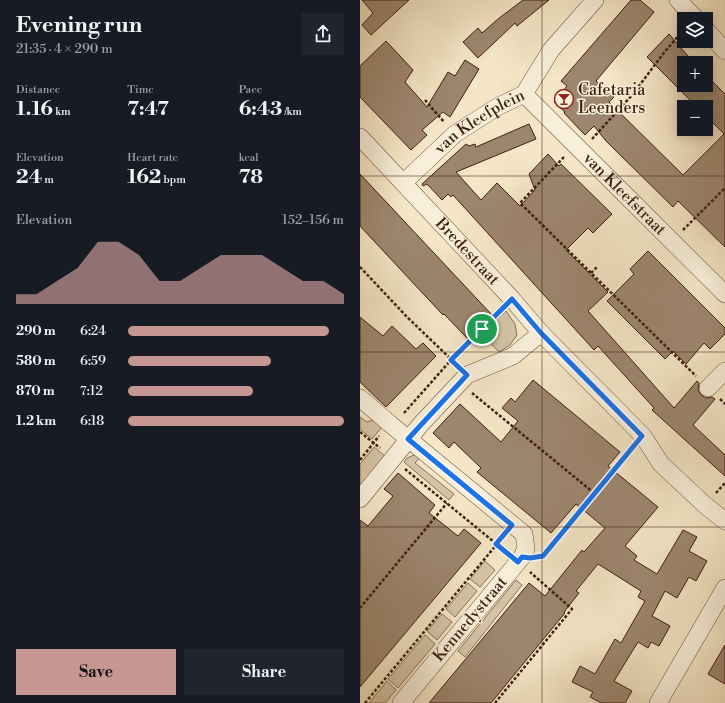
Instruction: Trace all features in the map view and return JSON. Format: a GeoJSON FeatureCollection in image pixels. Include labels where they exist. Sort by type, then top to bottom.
{"type":"FeatureCollection","features":[{"type":"Feature","properties":{"kind":"street","name":"van Kleefplein"},"geometry":{"type":"LineString","coordinates":[[403,183],[455,134],[497,107],[524,94],[551,50],[595,0]]}},
{"type":"Feature","properties":{"kind":"street"},"geometry":{"type":"LineString","coordinates":[[678,0],[689,12]]}},
{"type":"Feature","properties":{"kind":"street"},"geometry":{"type":"LineString","coordinates":[[713,38],[725,51]]}},
{"type":"Feature","properties":{"kind":"street","name":"van Kleefstraat"},"geometry":{"type":"LineString","coordinates":[[524,94],[671,242],[725,294]]}},
{"type":"Feature","properties":{"kind":"street","name":"Bredestraat"},"geometry":{"type":"LineString","coordinates":[[360,137],[512,299],[541,333],[642,436],[661,464],[705,505],[725,521]]}},
{"type":"Feature","properties":{"kind":"street"},"geometry":{"type":"LineString","coordinates":[[360,498],[408,439],[463,379],[513,356],[541,333]]}},
{"type":"Feature","properties":{"kind":"street"},"geometry":{"type":"LineString","coordinates":[[708,388],[725,371]]}},
{"type":"Feature","properties":{"kind":"street"},"geometry":{"type":"LineString","coordinates":[[360,398],[388,423],[524,534],[526,548],[520,559]]}},
{"type":"Feature","properties":{"kind":"street","name":"Kennedystraat"},"geometry":{"type":"LineString","coordinates":[[400,703],[520,559]]}},
{"type":"Feature","properties":{"kind":"street"},"geometry":{"type":"LineString","coordinates":[[658,703],[725,588]]}},
{"type":"Feature","properties":{"kind":"path"},"geometry":{"type":"LineString","coordinates":[[677,37],[632,94],[520,203],[725,404]]}},
{"type":"Feature","properties":{"kind":"path"},"geometry":{"type":"LineString","coordinates":[[425,100],[455,134]]}},
{"type":"Feature","properties":{"kind":"path"},"geometry":{"type":"LineString","coordinates":[[671,242],[725,188]]}},
{"type":"Feature","properties":{"kind":"path"},"geometry":{"type":"LineString","coordinates":[[360,266],[407,317],[451,360],[463,379],[594,493]]}},
{"type":"Feature","properties":{"kind":"path"},"geometry":{"type":"LineString","coordinates":[[591,273],[598,266]]}},
{"type":"Feature","properties":{"kind":"path"},"geometry":{"type":"LineString","coordinates":[[360,460],[388,423],[401,416],[451,360],[512,299]]}},
{"type":"Feature","properties":{"kind":"path"},"geometry":{"type":"LineString","coordinates":[[360,432],[496,544],[520,559],[572,609],[495,703]]}},
{"type":"Feature","properties":{"kind":"path"},"geometry":{"type":"LineString","coordinates":[[520,559],[543,556],[642,436]]}},
{"type":"Feature","properties":{"kind":"path"},"geometry":{"type":"LineString","coordinates":[[360,608],[447,503]]}},
{"type":"Feature","properties":{"kind":"path"},"geometry":{"type":"LineString","coordinates":[[365,703],[512,525]]}},
{"type":"Feature","properties":{"kind":"shaded area"},"geometry":{"type":"Polygon","coordinates":[[[506,311],[515,324],[517,335],[510,345],[499,352],[482,334],[506,311]]]}},
{"type":"Feature","properties":{"kind":"shaded area"},"geometry":{"type":"Polygon","coordinates":[[[360,417],[367,422],[373,420],[382,427],[372,439],[360,429],[360,417]]]}},
{"type":"Feature","properties":{"kind":"shaded area"},"geometry":{"type":"Polygon","coordinates":[[[374,447],[385,456],[360,487],[360,464],[374,447]]]}},
{"type":"Feature","properties":{"kind":"shaded area"},"geometry":{"type":"Polygon","coordinates":[[[414,455],[420,457],[415,463],[454,494],[449,500],[404,462],[407,458],[414,455]]]}},
{"type":"Feature","properties":{"kind":"shaded area"},"geometry":{"type":"Polygon","coordinates":[[[485,561],[495,570],[480,587],[470,579],[485,561]]]}},
{"type":"Feature","properties":{"kind":"shaded area"},"geometry":{"type":"Polygon","coordinates":[[[516,580],[522,585],[465,657],[458,651],[516,580]]]}},
{"type":"Feature","properties":{"kind":"shaded area"},"geometry":{"type":"Polygon","coordinates":[[[468,583],[477,591],[455,617],[446,609],[468,583]]]}},
{"type":"Feature","properties":{"kind":"shaded area"},"geometry":{"type":"Polygon","coordinates":[[[442,614],[452,622],[437,640],[427,631],[442,614]]]}},
{"type":"Feature","properties":{"kind":"shaded area"},"geometry":{"type":"Polygon","coordinates":[[[425,635],[435,644],[398,688],[388,679],[425,635]]]}},
{"type":"Feature","properties":{"kind":"shaded area"},"geometry":{"type":"Polygon","coordinates":[[[387,681],[396,690],[385,703],[369,703],[387,681]]]}},
{"type":"Feature","properties":{"kind":"building"},"geometry":{"type":"Polygon","coordinates":[[[362,0],[409,0],[371,35],[362,25],[373,13],[362,0]]]}},
{"type":"Feature","properties":{"kind":"building"},"geometry":{"type":"Polygon","coordinates":[[[523,0],[549,0],[517,26],[515,23],[478,58],[463,42],[478,28],[482,33],[523,0]]]}},
{"type":"Feature","properties":{"kind":"building"},"geometry":{"type":"Polygon","coordinates":[[[631,0],[640,0],[654,12],[596,81],[614,97],[609,102],[683,175],[724,134],[713,123],[713,100],[690,100],[682,92],[713,92],[713,82],[725,94],[725,247],[678,201],[673,207],[606,141],[594,126],[585,135],[554,102],[567,86],[561,81],[631,0]]]}},
{"type":"Feature","properties":{"kind":"building"},"geometry":{"type":"Polygon","coordinates":[[[669,34],[677,43],[677,48],[681,48],[688,56],[677,56],[677,87],[647,57],[669,34]]]}},
{"type":"Feature","properties":{"kind":"building"},"geometry":{"type":"Polygon","coordinates":[[[386,41],[413,70],[405,82],[427,107],[448,72],[455,76],[465,60],[479,69],[450,117],[443,112],[422,130],[427,135],[411,150],[360,97],[360,66],[386,41]]]}},
{"type":"Feature","properties":{"kind":"building"},"geometry":{"type":"Polygon","coordinates":[[[529,124],[536,139],[456,172],[481,200],[497,183],[520,206],[535,190],[529,174],[548,154],[559,166],[561,164],[612,214],[593,233],[588,228],[566,250],[608,292],[588,311],[674,408],[697,381],[699,383],[698,390],[701,395],[706,398],[712,397],[715,399],[693,425],[725,455],[725,476],[652,410],[654,408],[598,346],[594,350],[453,195],[451,197],[448,194],[442,200],[427,184],[423,186],[422,184],[466,144],[469,146],[475,144],[476,147],[529,124]]]}},
{"type":"Feature","properties":{"kind":"building"},"geometry":{"type":"Polygon","coordinates":[[[360,174],[492,315],[467,338],[444,314],[443,315],[360,226],[360,174]]]}},
{"type":"Feature","properties":{"kind":"building"},"geometry":{"type":"Polygon","coordinates":[[[648,251],[725,328],[725,334],[710,349],[704,343],[686,364],[673,351],[665,359],[607,301],[634,274],[630,269],[648,251]]]}},
{"type":"Feature","properties":{"kind":"building"},"geometry":{"type":"Polygon","coordinates":[[[360,317],[383,336],[392,326],[416,349],[423,343],[436,356],[386,407],[360,382],[360,317]]]}},
{"type":"Feature","properties":{"kind":"building"},"geometry":{"type":"Polygon","coordinates":[[[533,380],[620,452],[608,466],[658,507],[625,546],[637,556],[634,560],[657,574],[683,530],[697,537],[689,551],[707,561],[696,581],[689,577],[677,598],[665,591],[652,616],[670,626],[659,646],[651,642],[648,648],[638,642],[614,681],[632,691],[625,703],[601,703],[590,697],[593,692],[572,682],[580,666],[595,674],[615,639],[621,643],[645,601],[638,597],[641,591],[598,564],[576,591],[579,593],[564,612],[565,613],[491,703],[429,703],[529,583],[545,596],[582,550],[584,552],[605,528],[576,504],[551,533],[477,472],[481,468],[454,442],[449,448],[433,433],[460,404],[501,442],[518,421],[502,408],[511,398],[515,402],[533,380]]]}},
{"type":"Feature","properties":{"kind":"building"},"geometry":{"type":"Polygon","coordinates":[[[398,473],[435,505],[429,513],[458,536],[464,529],[481,543],[360,687],[360,520],[368,526],[393,496],[384,489],[398,473]]]}},
{"type":"Feature","properties":{"kind":"building"},"geometry":{"type":"Polygon","coordinates":[[[725,645],[725,684],[708,674],[725,645]]]}},
{"type":"Feature","properties":{"kind":"place","name":"Cafetaria Leenders"},"geometry":{"type":"Point","coordinates":[564,99]}},
{"type":"Feature","properties":{"kind":"route"},"geometry":{"type":"LineString","coordinates":[[512,299],[541,333],[642,436],[543,556],[530,558],[522,557],[518,562],[496,544],[512,525],[408,439],[467,375],[451,360],[482,329],[512,299]]}}]}
